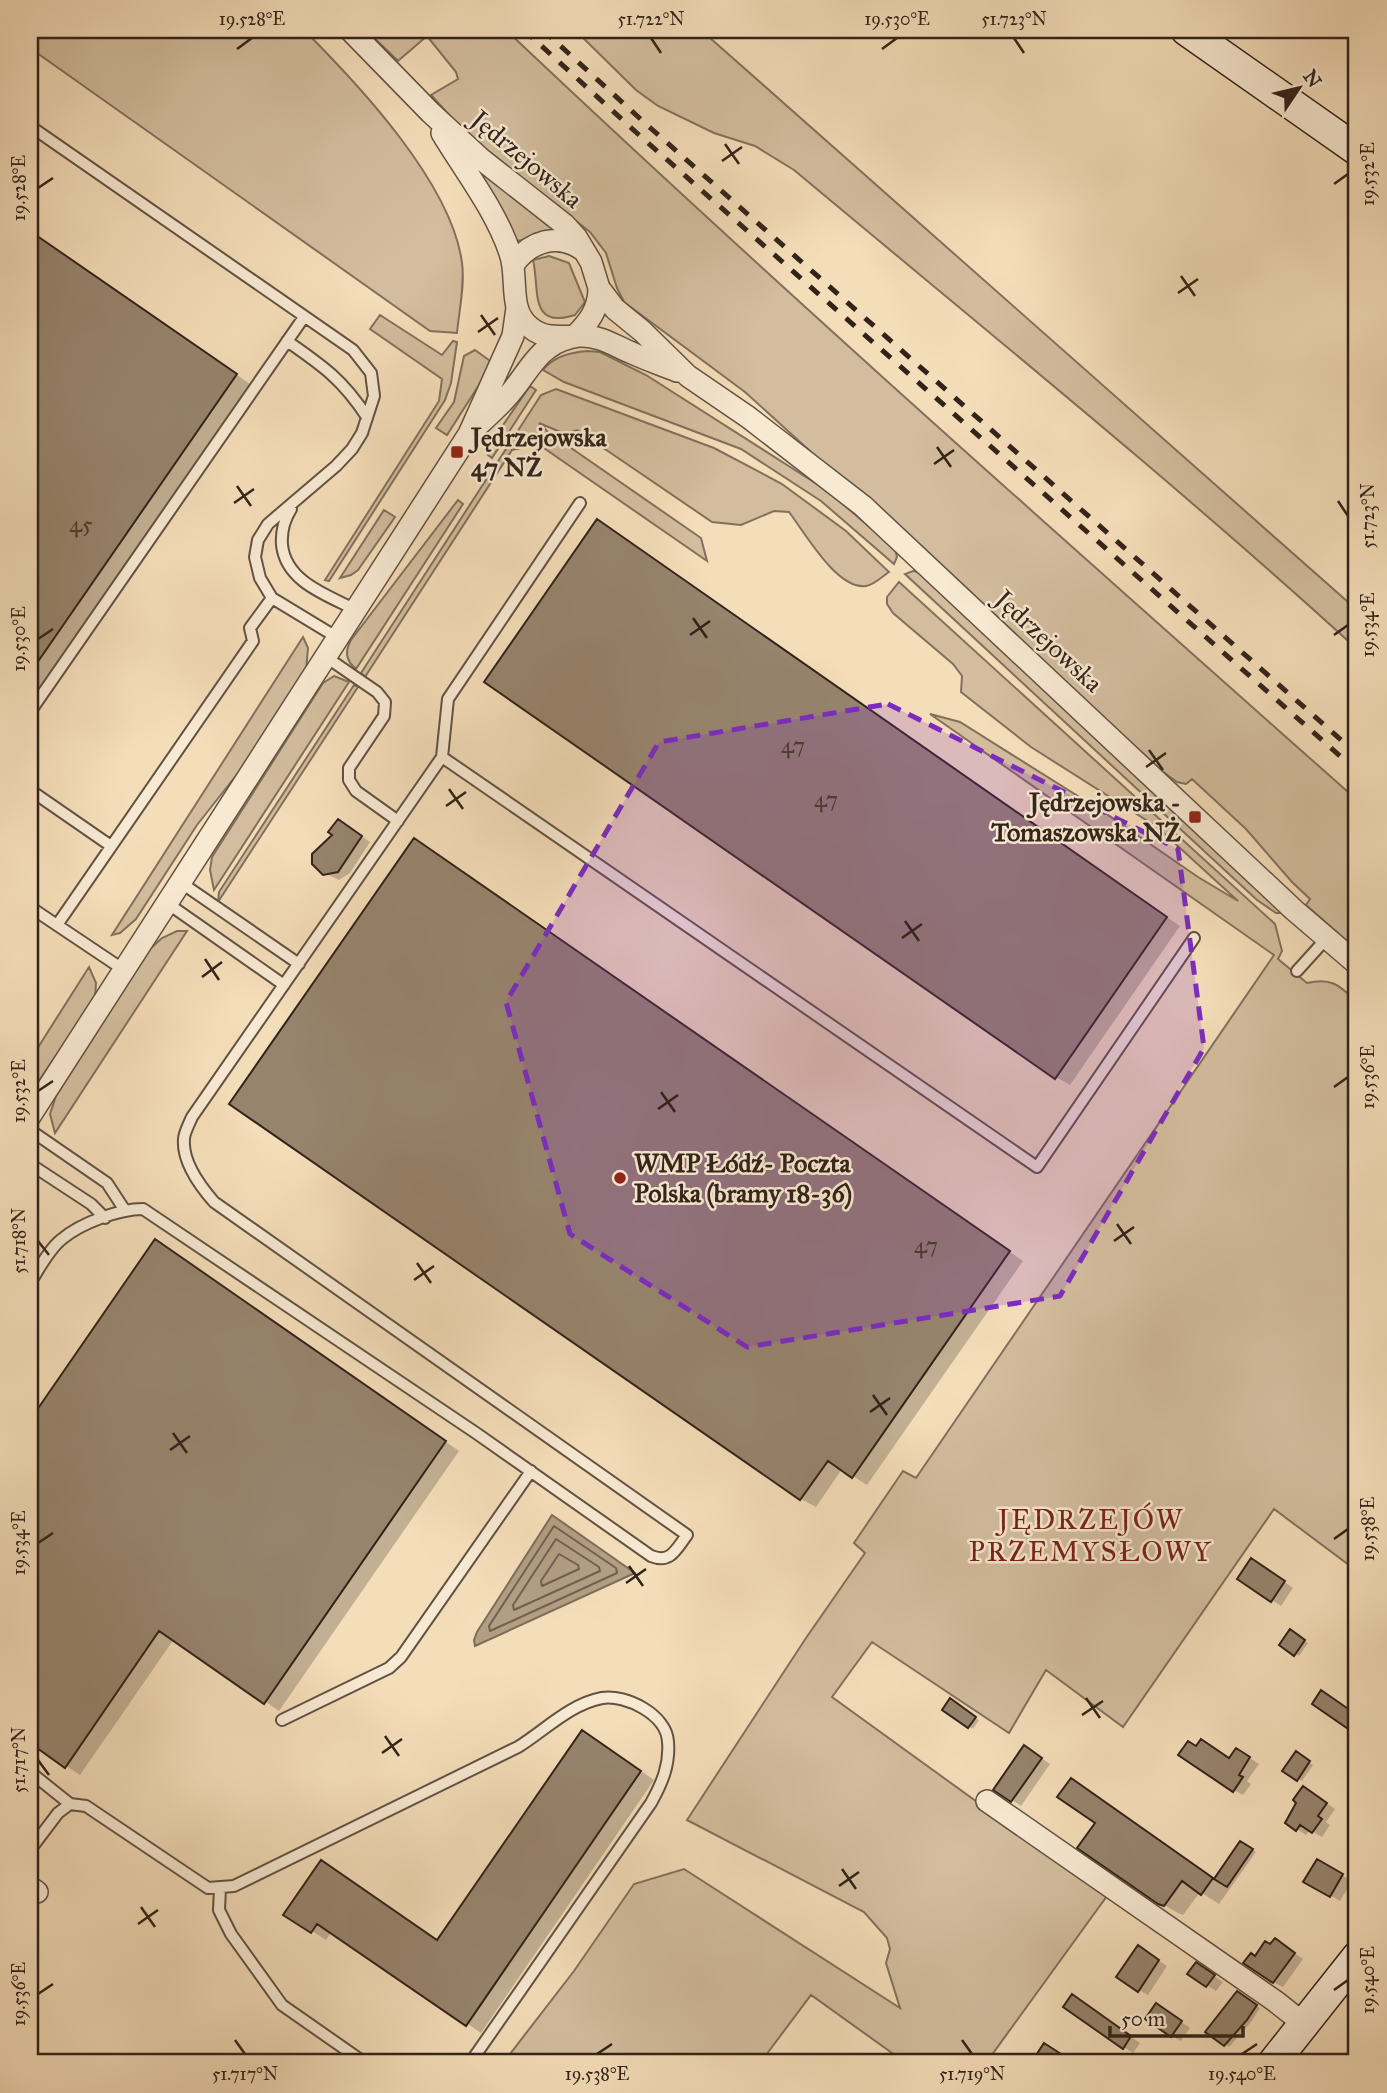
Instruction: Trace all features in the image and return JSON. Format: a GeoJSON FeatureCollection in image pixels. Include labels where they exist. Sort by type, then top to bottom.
{"type":"FeatureCollection","features":[{"type":"Feature","properties":{"kind":"street","name":"Jędrzejowska"},"geometry":{"type":"LineString","coordinates":[[350,30],[431,113],[481,159],[565,225],[591,261],[599,288],[615,309],[688,376]]}},
{"type":"Feature","properties":{"kind":"street"},"geometry":{"type":"LineString","coordinates":[[1186,30],[1357,150]]}},
{"type":"Feature","properties":{"kind":"street","name":"Jędrzejowska"},"geometry":{"type":"LineString","coordinates":[[431,113],[491,213],[506,244],[513,265],[517,308],[524,321],[541,334],[609,341],[688,376],[748,416],[863,506],[1326,939],[1357,964]]}},
{"type":"Feature","properties":{"kind":"street","name":"Jędrzejowska"},"geometry":{"type":"LineString","coordinates":[[513,265],[527,249],[543,241],[570,242],[584,250]]}},
{"type":"Feature","properties":{"kind":"street"},"geometry":{"type":"LineString","coordinates":[[469,434],[508,396],[547,347],[574,337],[593,315],[599,299],[599,288]]}},
{"type":"Feature","properties":{"kind":"street"},"geometry":{"type":"LineString","coordinates":[[30,1116],[469,434],[513,336],[517,308]]}},
{"type":"Feature","properties":{"kind":"street"},"geometry":{"type":"LineString","coordinates":[[987,1801],[1275,2001],[1304,2024]]}},
{"type":"Feature","properties":{"kind":"street"},"geometry":{"type":"LineString","coordinates":[[1273,2063],[1357,1957]]}},
{"type":"Feature","properties":{"kind":"lane"},"geometry":{"type":"LineString","coordinates":[[30,127],[353,351],[371,373],[374,396],[368,417],[352,449],[268,524],[258,540],[255,556],[260,578],[272,598],[338,638]]}},
{"type":"Feature","properties":{"kind":"lane"},"geometry":{"type":"LineString","coordinates":[[30,712],[304,317]]}},
{"type":"Feature","properties":{"kind":"lane"},"geometry":{"type":"LineString","coordinates":[[288,341],[340,380],[368,417]]}},
{"type":"Feature","properties":{"kind":"lane"},"geometry":{"type":"LineString","coordinates":[[297,500],[287,514],[281,533],[283,553],[290,569],[303,582],[356,610]]}},
{"type":"Feature","properties":{"kind":"lane"},"geometry":{"type":"LineString","coordinates":[[30,1283],[60,1240],[124,1209],[143,1209],[531,1471],[651,1556],[661,1560],[672,1557],[687,1535],[214,1202],[199,1184],[187,1159],[184,1139],[192,1117],[442,757],[448,699],[580,503]]}},
{"type":"Feature","properties":{"kind":"lane"},"geometry":{"type":"LineString","coordinates":[[57,926],[253,641],[250,628],[272,598]]}},
{"type":"Feature","properties":{"kind":"lane"},"geometry":{"type":"LineString","coordinates":[[326,656],[377,692],[385,702],[384,716],[349,768],[349,780],[356,791],[398,821]]}},
{"type":"Feature","properties":{"kind":"lane"},"geometry":{"type":"LineString","coordinates":[[442,757],[1037,1167],[1194,938]]}},
{"type":"Feature","properties":{"kind":"lane"},"geometry":{"type":"LineString","coordinates":[[30,790],[111,846]]}},
{"type":"Feature","properties":{"kind":"lane"},"geometry":{"type":"LineString","coordinates":[[180,882],[299,964]]}},
{"type":"Feature","properties":{"kind":"lane"},"geometry":{"type":"LineString","coordinates":[[167,903],[284,985]]}},
{"type":"Feature","properties":{"kind":"lane"},"geometry":{"type":"LineString","coordinates":[[30,907],[124,970]]}},
{"type":"Feature","properties":{"kind":"lane"},"geometry":{"type":"LineString","coordinates":[[1297,971],[1326,939]]}},
{"type":"Feature","properties":{"kind":"lane"},"geometry":{"type":"LineString","coordinates":[[30,1130],[107,1183],[124,1209]]}},
{"type":"Feature","properties":{"kind":"lane"},"geometry":{"type":"LineString","coordinates":[[30,1164],[91,1204],[105,1218]]}},
{"type":"Feature","properties":{"kind":"lane"},"geometry":{"type":"LineString","coordinates":[[282,1720],[389,1668],[401,1657],[531,1471]]}},
{"type":"Feature","properties":{"kind":"lane"},"geometry":{"type":"LineString","coordinates":[[30,1772],[70,1804],[86,1806],[192,1879],[208,1888],[220,1888],[234,1886],[518,1747],[549,1724],[583,1705],[602,1698],[642,1706],[656,1719],[668,1738],[664,1779],[651,1803],[470,2063]]}},
{"type":"Feature","properties":{"kind":"lane"},"geometry":{"type":"LineString","coordinates":[[30,1850],[58,1812],[70,1804]]}},
{"type":"Feature","properties":{"kind":"lane"},"geometry":{"type":"LineString","coordinates":[[220,1888],[219,1910],[231,1934],[277,1999],[365,2063]]}},
{"type":"Feature","properties":{"kind":"highlighted area"},"geometry":{"type":"Polygon","coordinates":[[[888,704],[1178,849],[1204,1048],[1060,1296],[747,1347],[570,1234],[506,1002],[659,742],[888,704]]]}},
{"type":"Feature","properties":{"kind":"shaded area"},"geometry":{"type":"Polygon","coordinates":[[[30,30],[304,30],[376,107],[422,169],[441,201],[455,233],[463,271],[457,333],[430,331],[30,48],[30,30]]]}},
{"type":"Feature","properties":{"kind":"shaded area"},"geometry":{"type":"Polygon","coordinates":[[[366,30],[506,30],[822,322],[1357,800],[1357,947],[1306,905],[1310,899],[1246,829],[1192,779],[1186,784],[1177,782],[1162,771],[745,392],[624,302],[606,253],[590,232],[472,140],[431,95],[458,79],[456,72],[427,36],[398,61],[366,30]]]}},
{"type":"Feature","properties":{"kind":"shaded area"},"geometry":{"type":"Polygon","coordinates":[[[575,30],[701,30],[1357,610],[1357,649],[1149,466],[794,170],[755,146],[714,133],[658,106],[636,90],[575,30]]]}},
{"type":"Feature","properties":{"kind":"shaded area"},"geometry":{"type":"Polygon","coordinates":[[[479,165],[561,233],[517,241],[476,171],[479,165]]]}},
{"type":"Feature","properties":{"kind":"shaded area"},"geometry":{"type":"Polygon","coordinates":[[[549,256],[569,263],[585,302],[575,315],[550,317],[543,312],[539,304],[533,260],[549,256]]]}},
{"type":"Feature","properties":{"kind":"shaded area"},"geometry":{"type":"Polygon","coordinates":[[[380,315],[442,355],[453,341],[457,342],[451,383],[445,400],[329,581],[325,580],[439,401],[442,379],[370,329],[380,315]]]}},
{"type":"Feature","properties":{"kind":"shaded area"},"geometry":{"type":"Polygon","coordinates":[[[475,350],[493,363],[447,435],[436,428],[454,402],[464,356],[475,350]]]}},
{"type":"Feature","properties":{"kind":"shaded area"},"geometry":{"type":"Polygon","coordinates":[[[588,351],[600,352],[646,375],[829,492],[895,549],[897,557],[894,564],[821,501],[741,449],[564,382],[543,370],[563,356],[588,351]]]}},
{"type":"Feature","properties":{"kind":"shaded area"},"geometry":{"type":"Polygon","coordinates":[[[530,386],[536,390],[492,458],[488,455],[501,428],[530,386]]]}},
{"type":"Feature","properties":{"kind":"shaded area"},"geometry":{"type":"Polygon","coordinates":[[[556,389],[714,448],[782,484],[846,531],[889,572],[869,585],[855,585],[833,570],[789,512],[774,511],[741,525],[712,522],[577,430],[565,434],[539,423],[548,432],[701,538],[707,561],[538,444],[512,450],[365,677],[361,673],[541,395],[556,389]]]}},
{"type":"Feature","properties":{"kind":"shaded area"},"geometry":{"type":"Polygon","coordinates":[[[458,500],[463,504],[356,669],[347,655],[351,640],[458,500]]]}},
{"type":"Feature","properties":{"kind":"shaded area"},"geometry":{"type":"Polygon","coordinates":[[[384,510],[395,517],[358,570],[340,578],[384,510]]]}},
{"type":"Feature","properties":{"kind":"shaded area"},"geometry":{"type":"Polygon","coordinates":[[[918,572],[1282,913],[1276,913],[1257,900],[905,574],[918,572]]]}},
{"type":"Feature","properties":{"kind":"shaded area"},"geometry":{"type":"Polygon","coordinates":[[[899,582],[1275,924],[1282,951],[1278,959],[1307,983],[1323,981],[1335,984],[1357,1002],[1357,1571],[1274,1509],[1123,1727],[1046,1670],[1009,1733],[872,1642],[832,1697],[1107,1896],[986,2063],[906,2063],[811,1995],[760,2063],[503,2063],[574,1971],[634,1884],[684,1869],[900,2008],[886,1963],[890,1949],[887,1938],[864,1912],[687,1820],[865,1553],[854,1543],[903,1471],[916,1478],[1274,955],[930,714],[960,722],[1238,901],[1157,827],[1031,747],[961,692],[962,676],[953,664],[893,613],[887,604],[887,597],[899,582]]]}},
{"type":"Feature","properties":{"kind":"shaded area"},"geometry":{"type":"Polygon","coordinates":[[[303,637],[308,648],[306,671],[242,768],[197,825],[136,919],[120,933],[112,935],[303,637]]]}},
{"type":"Feature","properties":{"kind":"shaded area"},"geometry":{"type":"Polygon","coordinates":[[[334,676],[349,682],[214,890],[210,870],[212,857],[323,683],[334,676]]]}},
{"type":"Feature","properties":{"kind":"shaded area"},"geometry":{"type":"Polygon","coordinates":[[[354,685],[358,687],[218,902],[219,892],[354,685]]]}},
{"type":"Feature","properties":{"kind":"shaded area"},"geometry":{"type":"Polygon","coordinates":[[[177,931],[187,931],[55,1133],[50,1114],[56,1096],[150,949],[162,938],[177,931]]]}},
{"type":"Feature","properties":{"kind":"shaded area"},"geometry":{"type":"Polygon","coordinates":[[[89,967],[96,983],[95,998],[30,1094],[30,1060],[89,967]]]}},
{"type":"Feature","properties":{"kind":"water"},"geometry":{"type":"Polygon","coordinates":[[[552,1515],[635,1573],[475,1646],[477,1632],[552,1515]]]}},
{"type":"Feature","properties":{"kind":"building"},"geometry":{"type":"Polygon","coordinates":[[[30,231],[237,374],[30,673],[30,231]]]}},
{"type":"Feature","properties":{"kind":"building"},"geometry":{"type":"Polygon","coordinates":[[[597,519],[1167,917],[1055,1079],[484,682],[597,519]]]}},
{"type":"Feature","properties":{"kind":"building"},"geometry":{"type":"Polygon","coordinates":[[[338,819],[362,836],[338,872],[323,875],[312,864],[312,854],[332,835],[328,832],[338,819]]]}},
{"type":"Feature","properties":{"kind":"building","name":"WMP Łódź- Poczta Polska (bramy 18-36)"},"geometry":{"type":"Polygon","coordinates":[[[414,838],[1010,1251],[852,1478],[828,1461],[800,1500],[229,1104],[414,838]]]}},
{"type":"Feature","properties":{"kind":"building"},"geometry":{"type":"Polygon","coordinates":[[[155,1239],[446,1441],[264,1704],[159,1631],[65,1768],[30,1743],[30,1420],[155,1239]]]}},
{"type":"Feature","properties":{"kind":"building"},"geometry":{"type":"Polygon","coordinates":[[[1251,1558],[1285,1581],[1271,1602],[1237,1579],[1251,1558]]]}},
{"type":"Feature","properties":{"kind":"building"},"geometry":{"type":"Polygon","coordinates":[[[1290,1629],[1305,1640],[1294,1656],[1279,1645],[1290,1629]]]}},
{"type":"Feature","properties":{"kind":"building"},"geometry":{"type":"Polygon","coordinates":[[[1321,1690],[1357,1715],[1357,1735],[1312,1704],[1321,1690]]]}},
{"type":"Feature","properties":{"kind":"building"},"geometry":{"type":"Polygon","coordinates":[[[950,1698],[976,1717],[968,1728],[942,1710],[950,1698]]]}},
{"type":"Feature","properties":{"kind":"building"},"geometry":{"type":"Polygon","coordinates":[[[582,1730],[641,1771],[466,2026],[317,1924],[311,1933],[283,1915],[321,1860],[437,1940],[582,1730]]]}},
{"type":"Feature","properties":{"kind":"building"},"geometry":{"type":"Polygon","coordinates":[[[1201,1739],[1229,1758],[1236,1748],[1250,1757],[1239,1775],[1243,1777],[1233,1792],[1178,1755],[1188,1741],[1196,1746],[1201,1739]]]}},
{"type":"Feature","properties":{"kind":"building"},"geometry":{"type":"Polygon","coordinates":[[[1024,1745],[1042,1758],[1011,1802],[993,1790],[1024,1745]]]}},
{"type":"Feature","properties":{"kind":"building"},"geometry":{"type":"Polygon","coordinates":[[[1296,1751],[1310,1761],[1297,1781],[1282,1771],[1296,1751]]]}},
{"type":"Feature","properties":{"kind":"building"},"geometry":{"type":"Polygon","coordinates":[[[1071,1778],[1213,1878],[1201,1895],[1182,1881],[1164,1906],[1158,1904],[1077,1848],[1095,1823],[1057,1797],[1071,1778]]]}},
{"type":"Feature","properties":{"kind":"building"},"geometry":{"type":"Polygon","coordinates":[[[1303,1786],[1327,1803],[1318,1816],[1322,1819],[1312,1833],[1300,1825],[1296,1831],[1285,1823],[1296,1803],[1293,1800],[1303,1786]]]}},
{"type":"Feature","properties":{"kind":"building"},"geometry":{"type":"Polygon","coordinates":[[[1240,1841],[1253,1849],[1227,1887],[1214,1879],[1240,1841]]]}},
{"type":"Feature","properties":{"kind":"building"},"geometry":{"type":"Polygon","coordinates":[[[1317,1859],[1343,1874],[1330,1897],[1303,1882],[1317,1859]]]}},
{"type":"Feature","properties":{"kind":"building"},"geometry":{"type":"Polygon","coordinates":[[[1275,1938],[1295,1953],[1273,1983],[1243,1963],[1251,1953],[1255,1956],[1265,1941],[1270,1944],[1275,1938]]]}},
{"type":"Feature","properties":{"kind":"building"},"geometry":{"type":"Polygon","coordinates":[[[1138,1945],[1159,1960],[1138,1992],[1116,1977],[1138,1945]]]}},
{"type":"Feature","properties":{"kind":"building"},"geometry":{"type":"Polygon","coordinates":[[[1196,1962],[1215,1975],[1206,1987],[1187,1974],[1196,1962]]]}},
{"type":"Feature","properties":{"kind":"building"},"geometry":{"type":"Polygon","coordinates":[[[1237,1991],[1257,2005],[1224,2046],[1205,2032],[1237,1991]]]}},
{"type":"Feature","properties":{"kind":"building"},"geometry":{"type":"Polygon","coordinates":[[[1072,1994],[1131,2036],[1123,2049],[1063,2007],[1072,1994]]]}},
{"type":"Feature","properties":{"kind":"building"},"geometry":{"type":"Polygon","coordinates":[[[1156,2003],[1182,2021],[1171,2037],[1145,2019],[1156,2003]]]}},
{"type":"Feature","properties":{"kind":"building"},"geometry":{"type":"Polygon","coordinates":[[[1044,2043],[1075,2063],[1031,2063],[1044,2043]]]}},
{"type":"Feature","properties":{"kind":"railway"},"geometry":{"type":"LineString","coordinates":[[524,30],[1357,771]]}},
{"type":"Feature","properties":{"kind":"railway"},"geometry":{"type":"LineString","coordinates":[[543,30],[1357,754]]}},
{"type":"Feature","properties":{"kind":"place","name":"Jędrzejowska 47 NŻ"},"geometry":{"type":"Point","coordinates":[457,452]}},
{"type":"Feature","properties":{"kind":"place","name":"Jędrzejowska - Tomaszowska NŻ"},"geometry":{"type":"Point","coordinates":[1195,817]}},
{"type":"Feature","properties":{"kind":"place","name":"WMP Łódź- Poczta Polska (bramy 18-36)"},"geometry":{"type":"Point","coordinates":[620,1178]}},
{"type":"Feature","properties":{"kind":"district","name":"JĘDRZEJÓW PRZEMYSŁOWY"},"geometry":{"type":"Point","coordinates":[1091,1535]}}]}
